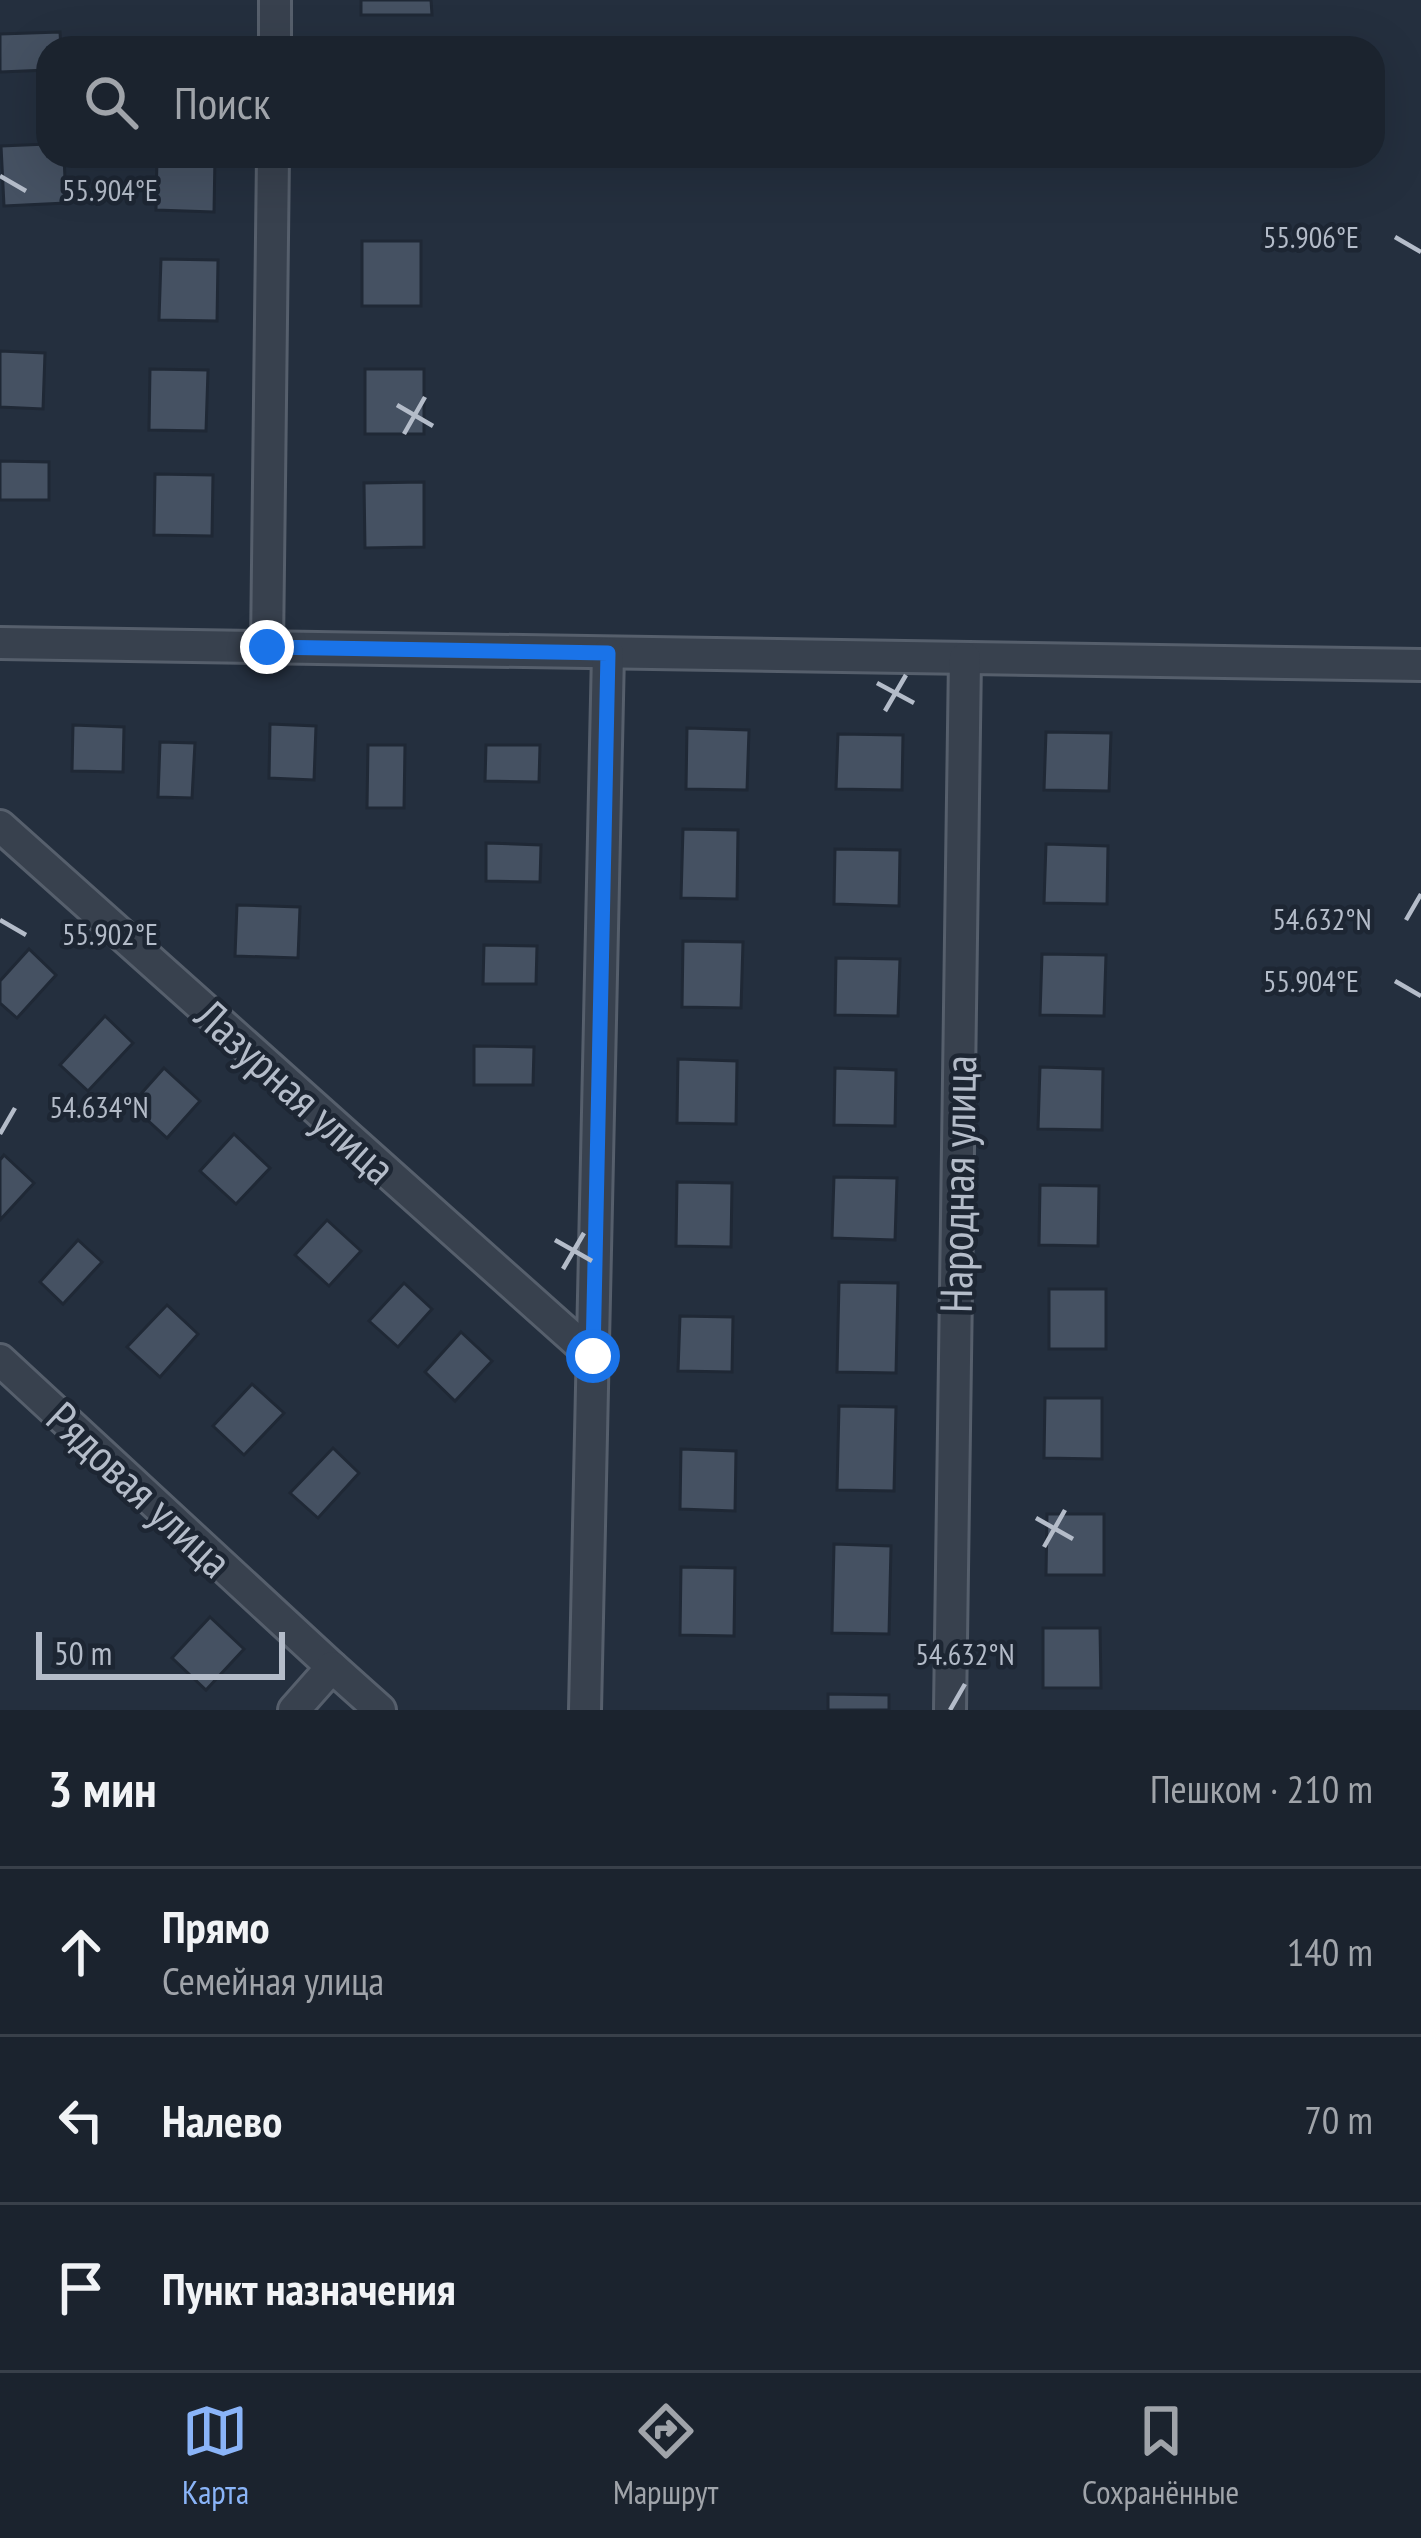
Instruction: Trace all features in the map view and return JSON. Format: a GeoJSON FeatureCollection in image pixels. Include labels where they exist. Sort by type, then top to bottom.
{"type":"FeatureCollection","features":[{"type":"Feature","properties":{"kind":"street"},"geometry":{"type":"LineString","coordinates":[[275,0],[275,36]]}},
{"type":"Feature","properties":{"kind":"street"},"geometry":{"type":"LineString","coordinates":[[267,647],[274,168]]}},
{"type":"Feature","properties":{"kind":"street"},"geometry":{"type":"LineString","coordinates":[[0,644],[1421,665]]}},
{"type":"Feature","properties":{"kind":"street"},"geometry":{"type":"LineString","coordinates":[[585,1710],[608,653]]}},
{"type":"Feature","properties":{"kind":"street","name":"Народная улица"},"geometry":{"type":"LineString","coordinates":[[950,1710],[965,658]]}},
{"type":"Feature","properties":{"kind":"street","name":"Лазурная улица"},"geometry":{"type":"LineString","coordinates":[[0,826],[593,1356]]}},
{"type":"Feature","properties":{"kind":"street","name":"Рядовая улица"},"geometry":{"type":"LineString","coordinates":[[0,1360],[380,1710]]}},
{"type":"Feature","properties":{"kind":"street"},"geometry":{"type":"LineString","coordinates":[[294,1710],[332,1667]]}},
{"type":"Feature","properties":{"kind":"building"},"geometry":{"type":"Polygon","coordinates":[[[361,0],[431,0],[432,15],[361,15],[361,0]]]}},
{"type":"Feature","properties":{"kind":"building"},"geometry":{"type":"Polygon","coordinates":[[[60,32],[60,36],[36,36],[36,70],[0,72],[0,34],[60,32]]]}},
{"type":"Feature","properties":{"kind":"building"},"geometry":{"type":"Polygon","coordinates":[[[36,145],[36,168],[65,168],[66,203],[4,206],[1,146],[36,145]]]}},
{"type":"Feature","properties":{"kind":"building"},"geometry":{"type":"Polygon","coordinates":[[[157,168],[215,168],[214,212],[156,210],[157,168]]]}},
{"type":"Feature","properties":{"kind":"building"},"geometry":{"type":"Polygon","coordinates":[[[362,241],[421,241],[421,306],[362,306],[362,241]]]}},
{"type":"Feature","properties":{"kind":"building"},"geometry":{"type":"Polygon","coordinates":[[[161,259],[218,260],[217,321],[159,320],[161,259]]]}},
{"type":"Feature","properties":{"kind":"building"},"geometry":{"type":"Polygon","coordinates":[[[0,351],[45,353],[43,409],[0,407],[0,351]]]}},
{"type":"Feature","properties":{"kind":"building"},"geometry":{"type":"Polygon","coordinates":[[[150,369],[208,370],[206,431],[149,430],[150,369]]]}},
{"type":"Feature","properties":{"kind":"building"},"geometry":{"type":"Polygon","coordinates":[[[365,369],[424,369],[424,434],[365,434],[365,369]]]}},
{"type":"Feature","properties":{"kind":"building"},"geometry":{"type":"Polygon","coordinates":[[[0,461],[49,462],[49,500],[0,500],[0,461]]]}},
{"type":"Feature","properties":{"kind":"building"},"geometry":{"type":"Polygon","coordinates":[[[155,474],[213,475],[212,536],[154,535],[155,474]]]}},
{"type":"Feature","properties":{"kind":"building"},"geometry":{"type":"Polygon","coordinates":[[[424,482],[424,547],[365,548],[364,483],[424,482]]]}},
{"type":"Feature","properties":{"kind":"building"},"geometry":{"type":"Polygon","coordinates":[[[270,724],[316,726],[314,780],[269,778],[270,724]]]}},
{"type":"Feature","properties":{"kind":"building"},"geometry":{"type":"Polygon","coordinates":[[[73,725],[124,727],[123,772],[72,771],[73,725]]]}},
{"type":"Feature","properties":{"kind":"building"},"geometry":{"type":"Polygon","coordinates":[[[687,728],[749,730],[747,790],[686,789],[687,728]]]}},
{"type":"Feature","properties":{"kind":"building"},"geometry":{"type":"Polygon","coordinates":[[[1046,732],[1111,733],[1109,791],[1044,790],[1046,732]]]}},
{"type":"Feature","properties":{"kind":"building"},"geometry":{"type":"Polygon","coordinates":[[[838,734],[903,735],[902,790],[836,789],[838,734]]]}},
{"type":"Feature","properties":{"kind":"building"},"geometry":{"type":"Polygon","coordinates":[[[160,742],[195,743],[192,798],[158,797],[160,742]]]}},
{"type":"Feature","properties":{"kind":"building"},"geometry":{"type":"Polygon","coordinates":[[[368,745],[405,745],[404,808],[367,808],[368,745]]]}},
{"type":"Feature","properties":{"kind":"building"},"geometry":{"type":"Polygon","coordinates":[[[486,745],[540,745],[539,782],[485,781],[486,745]]]}},
{"type":"Feature","properties":{"kind":"building"},"geometry":{"type":"Polygon","coordinates":[[[683,829],[738,830],[737,899],[681,898],[683,829]]]}},
{"type":"Feature","properties":{"kind":"building"},"geometry":{"type":"Polygon","coordinates":[[[486,843],[541,845],[540,882],[486,881],[486,843]]]}},
{"type":"Feature","properties":{"kind":"building"},"geometry":{"type":"Polygon","coordinates":[[[1046,844],[1108,846],[1107,904],[1044,903],[1046,844]]]}},
{"type":"Feature","properties":{"kind":"building"},"geometry":{"type":"Polygon","coordinates":[[[835,849],[900,850],[899,906],[834,904],[835,849]]]}},
{"type":"Feature","properties":{"kind":"building"},"geometry":{"type":"Polygon","coordinates":[[[237,905],[300,907],[298,958],[235,956],[237,905]]]}},
{"type":"Feature","properties":{"kind":"building"},"geometry":{"type":"Polygon","coordinates":[[[683,941],[743,942],[741,1008],[682,1007],[683,941]]]}},
{"type":"Feature","properties":{"kind":"building"},"geometry":{"type":"Polygon","coordinates":[[[484,945],[537,946],[536,984],[483,984],[484,945]]]}},
{"type":"Feature","properties":{"kind":"building"},"geometry":{"type":"Polygon","coordinates":[[[29,949],[56,975],[17,1018],[0,1003],[0,981],[29,949]]]}},
{"type":"Feature","properties":{"kind":"building"},"geometry":{"type":"Polygon","coordinates":[[[1042,954],[1106,955],[1104,1016],[1040,1015],[1042,954]]]}},
{"type":"Feature","properties":{"kind":"building"},"geometry":{"type":"Polygon","coordinates":[[[836,958],[900,959],[898,1016],[835,1015],[836,958]]]}},
{"type":"Feature","properties":{"kind":"building"},"geometry":{"type":"Polygon","coordinates":[[[105,1016],[133,1043],[88,1091],[60,1065],[105,1016]]]}},
{"type":"Feature","properties":{"kind":"building"},"geometry":{"type":"Polygon","coordinates":[[[474,1046],[534,1047],[533,1085],[474,1085],[474,1046]]]}},
{"type":"Feature","properties":{"kind":"building"},"geometry":{"type":"Polygon","coordinates":[[[678,1059],[737,1061],[736,1124],[677,1123],[678,1059]]]}},
{"type":"Feature","properties":{"kind":"building"},"geometry":{"type":"Polygon","coordinates":[[[1040,1067],[1103,1069],[1102,1130],[1038,1129],[1040,1067]]]}},
{"type":"Feature","properties":{"kind":"building"},"geometry":{"type":"Polygon","coordinates":[[[164,1068],[200,1101],[167,1138],[131,1105],[164,1068]]]}},
{"type":"Feature","properties":{"kind":"building"},"geometry":{"type":"Polygon","coordinates":[[[835,1068],[896,1070],[895,1126],[834,1125],[835,1068]]]}},
{"type":"Feature","properties":{"kind":"building"},"geometry":{"type":"Polygon","coordinates":[[[234,1134],[270,1168],[236,1204],[200,1171],[234,1134]]]}},
{"type":"Feature","properties":{"kind":"building"},"geometry":{"type":"Polygon","coordinates":[[[4,1155],[34,1183],[0,1220],[0,1160],[4,1155]]]}},
{"type":"Feature","properties":{"kind":"building"},"geometry":{"type":"Polygon","coordinates":[[[834,1177],[897,1178],[895,1240],[832,1238],[834,1177]]]}},
{"type":"Feature","properties":{"kind":"building"},"geometry":{"type":"Polygon","coordinates":[[[677,1182],[732,1183],[731,1247],[676,1246],[677,1182]]]}},
{"type":"Feature","properties":{"kind":"building"},"geometry":{"type":"Polygon","coordinates":[[[1040,1185],[1099,1186],[1098,1246],[1039,1245],[1040,1185]]]}},
{"type":"Feature","properties":{"kind":"building"},"geometry":{"type":"Polygon","coordinates":[[[327,1220],[361,1251],[329,1286],[295,1255],[327,1220]]]}},
{"type":"Feature","properties":{"kind":"building"},"geometry":{"type":"Polygon","coordinates":[[[78,1240],[102,1262],[63,1304],[40,1282],[78,1240]]]}},
{"type":"Feature","properties":{"kind":"building"},"geometry":{"type":"Polygon","coordinates":[[[839,1282],[898,1283],[896,1373],[837,1372],[839,1282]]]}},
{"type":"Feature","properties":{"kind":"building"},"geometry":{"type":"Polygon","coordinates":[[[404,1283],[432,1309],[398,1347],[369,1321],[404,1283]]]}},
{"type":"Feature","properties":{"kind":"building"},"geometry":{"type":"Polygon","coordinates":[[[1049,1289],[1106,1289],[1106,1349],[1049,1349],[1049,1289]]]}},
{"type":"Feature","properties":{"kind":"building"},"geometry":{"type":"Polygon","coordinates":[[[167,1305],[198,1334],[160,1377],[127,1347],[167,1305]]]}},
{"type":"Feature","properties":{"kind":"building"},"geometry":{"type":"Polygon","coordinates":[[[680,1316],[733,1317],[732,1372],[678,1371],[680,1316]]]}},
{"type":"Feature","properties":{"kind":"building"},"geometry":{"type":"Polygon","coordinates":[[[461,1332],[492,1361],[455,1401],[425,1372],[461,1332]]]}},
{"type":"Feature","properties":{"kind":"building"},"geometry":{"type":"Polygon","coordinates":[[[252,1384],[284,1413],[244,1455],[213,1426],[252,1384]]]}},
{"type":"Feature","properties":{"kind":"building"},"geometry":{"type":"Polygon","coordinates":[[[1045,1398],[1102,1398],[1102,1459],[1044,1458],[1045,1398]]]}},
{"type":"Feature","properties":{"kind":"building"},"geometry":{"type":"Polygon","coordinates":[[[839,1406],[896,1407],[894,1491],[837,1490],[839,1406]]]}},
{"type":"Feature","properties":{"kind":"building"},"geometry":{"type":"Polygon","coordinates":[[[333,1448],[359,1473],[318,1518],[290,1493],[333,1448]]]}},
{"type":"Feature","properties":{"kind":"building"},"geometry":{"type":"Polygon","coordinates":[[[681,1449],[736,1451],[735,1511],[680,1509],[681,1449]]]}},
{"type":"Feature","properties":{"kind":"building"},"geometry":{"type":"Polygon","coordinates":[[[1047,1514],[1104,1514],[1104,1575],[1046,1575],[1047,1514]]]}},
{"type":"Feature","properties":{"kind":"building"},"geometry":{"type":"Polygon","coordinates":[[[834,1544],[891,1546],[889,1634],[832,1633],[834,1544]]]}},
{"type":"Feature","properties":{"kind":"building"},"geometry":{"type":"Polygon","coordinates":[[[681,1567],[735,1568],[734,1636],[680,1635],[681,1567]]]}},
{"type":"Feature","properties":{"kind":"building"},"geometry":{"type":"Polygon","coordinates":[[[210,1617],[244,1649],[206,1690],[172,1658],[210,1617]]]}},
{"type":"Feature","properties":{"kind":"building"},"geometry":{"type":"Polygon","coordinates":[[[1043,1628],[1100,1628],[1101,1688],[1043,1688],[1043,1628]]]}},
{"type":"Feature","properties":{"kind":"building"},"geometry":{"type":"Polygon","coordinates":[[[828,1694],[889,1695],[889,1710],[828,1710],[828,1694]]]}},
{"type":"Feature","properties":{"kind":"route"},"geometry":{"type":"LineString","coordinates":[[267,647],[608,653],[593,1356]]}}]}
